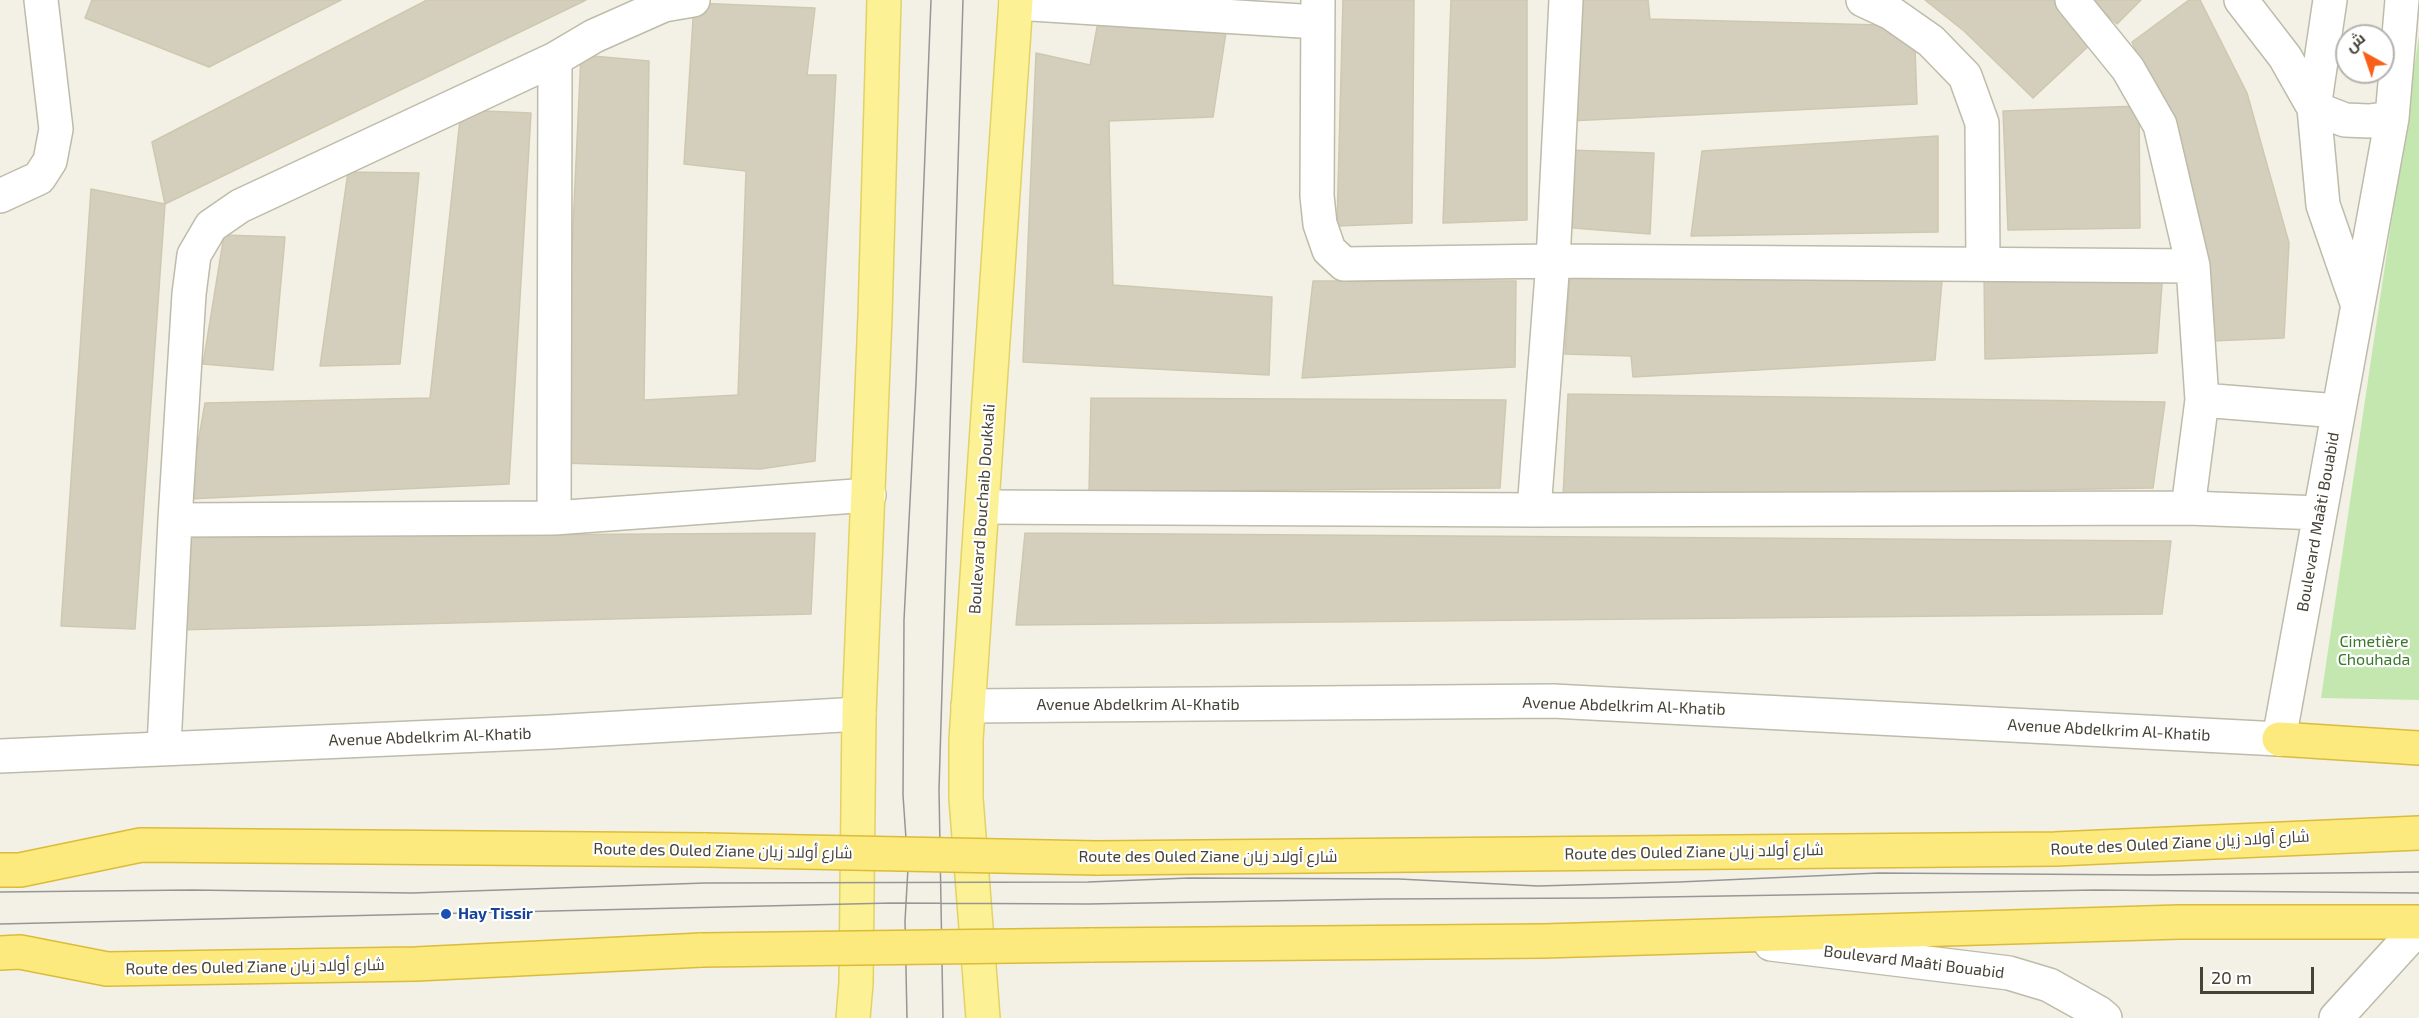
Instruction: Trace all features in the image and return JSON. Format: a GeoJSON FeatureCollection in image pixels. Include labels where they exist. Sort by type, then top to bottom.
{"type":"FeatureCollection","features":[{"type":"Feature","properties":{"kind":"highway"},"geometry":{"type":"LineString","coordinates":[[2278,739],[2419,748]]}},
{"type":"Feature","properties":{"kind":"highway","name":"Route des Ouled Ziane شارع أولاد زيان"},"geometry":{"type":"LineString","coordinates":[[0,870],[20,870],[141,846],[706,850],[1097,858],[2055,849],[2419,833]]}},
{"type":"Feature","properties":{"kind":"highway","name":"Route des Ouled Ziane شارع أولاد زيان"},"geometry":{"type":"LineString","coordinates":[[0,953],[20,952],[107,969],[416,964],[702,950],[1544,941],[2179,922],[2419,922]]}},
{"type":"Feature","properties":{"kind":"main road"},"geometry":{"type":"LineString","coordinates":[[853,1018],[856,983],[859,714],[869,495],[878,0]]}},
{"type":"Feature","properties":{"kind":"main road","name":"Boulevard Bouchaib Doukkali"},"geometry":{"type":"LineString","coordinates":[[987,1012],[966,798],[968,706],[1016,1]]}},
{"type":"Feature","properties":{"kind":"street"},"geometry":{"type":"LineString","coordinates":[[0,196],[39,178],[50,161],[56,129],[41,0]]}},
{"type":"Feature","properties":{"kind":"street"},"geometry":{"type":"LineString","coordinates":[[164,747],[175,520],[191,274],[194,255],[211,226],[240,206],[555,59],[594,36],[664,5],[693,0]]}},
{"type":"Feature","properties":{"kind":"street"},"geometry":{"type":"LineString","coordinates":[[1534,510],[1553,261],[1566,0]]}},
{"type":"Feature","properties":{"kind":"street"},"geometry":{"type":"LineString","coordinates":[[1863,0],[1891,14],[1931,41],[1965,76],[1982,123],[1983,264]]}},
{"type":"Feature","properties":{"kind":"street"},"geometry":{"type":"LineString","coordinates":[[2072,0],[2128,69],[2160,125],[2193,266],[2202,400],[2188,508]]}},
{"type":"Feature","properties":{"kind":"street"},"geometry":{"type":"LineString","coordinates":[[2241,0],[2285,57],[2314,108],[2345,120],[2369,121],[2392,118]]}},
{"type":"Feature","properties":{"kind":"street"},"geometry":{"type":"LineString","coordinates":[[2330,0],[2314,108],[2323,205],[2358,304]]}},
{"type":"Feature","properties":{"kind":"street","name":"Boulevard Maâti Bouabid"},"geometry":{"type":"LineString","coordinates":[[2278,739],[2392,118],[2402,0]]}},
{"type":"Feature","properties":{"kind":"street"},"geometry":{"type":"LineString","coordinates":[[1016,1],[1318,11],[1317,196],[1320,224],[1329,250],[1344,264],[1553,261],[2193,266]]}},
{"type":"Feature","properties":{"kind":"street"},"geometry":{"type":"LineString","coordinates":[[554,518],[555,59]]}},
{"type":"Feature","properties":{"kind":"street"},"geometry":{"type":"LineString","coordinates":[[2202,400],[2338,411]]}},
{"type":"Feature","properties":{"kind":"street"},"geometry":{"type":"LineString","coordinates":[[175,520],[554,518],[869,495]]}},
{"type":"Feature","properties":{"kind":"street"},"geometry":{"type":"LineString","coordinates":[[983,507],[1534,510],[2188,508],[2320,513]]}},
{"type":"Feature","properties":{"kind":"street","name":"Avenue Abdelkrim Al-Khatib"},"geometry":{"type":"LineString","coordinates":[[968,706],[1553,701],[2278,739]]}},
{"type":"Feature","properties":{"kind":"street","name":"Avenue Abdelkrim Al-Khatib"},"geometry":{"type":"LineString","coordinates":[[0,756],[164,747],[550,732],[859,714]]}},
{"type":"Feature","properties":{"kind":"street"},"geometry":{"type":"LineString","coordinates":[[2336,1018],[2419,927]]}},
{"type":"Feature","properties":{"kind":"street","name":"Boulevard Maâti Bouabid"},"geometry":{"type":"LineString","coordinates":[[1713,935],[2009,973],[2049,985],[2099,1012],[2105,1018]]}},
{"type":"Feature","properties":{"kind":"green space","name":"Cimetière Chouhada"},"geometry":{"type":"Polygon","coordinates":[[[2419,35],[2419,700],[2321,698],[2419,35]]]}},
{"type":"Feature","properties":{"kind":"building"},"geometry":{"type":"Polygon","coordinates":[[[92,0],[341,0],[209,67],[85,18],[92,0]]]}},
{"type":"Feature","properties":{"kind":"building"},"geometry":{"type":"Polygon","coordinates":[[[427,0],[586,0],[165,204],[152,142],[427,0]]]}},
{"type":"Feature","properties":{"kind":"building"},"geometry":{"type":"Polygon","coordinates":[[[1343,0],[1414,0],[1412,223],[1337,226],[1343,0]]]}},
{"type":"Feature","properties":{"kind":"building"},"geometry":{"type":"Polygon","coordinates":[[[1451,0],[1527,0],[1527,220],[1443,223],[1451,0]]]}},
{"type":"Feature","properties":{"kind":"building"},"geometry":{"type":"Polygon","coordinates":[[[1577,0],[1648,0],[1650,19],[1881,25],[1915,48],[1917,104],[1569,121],[1577,0]]]}},
{"type":"Feature","properties":{"kind":"building"},"geometry":{"type":"Polygon","coordinates":[[[1925,0],[2056,0],[2093,42],[2033,98],[1964,31],[1925,0]]]}},
{"type":"Feature","properties":{"kind":"building"},"geometry":{"type":"Polygon","coordinates":[[[2091,0],[2141,0],[2117,24],[2091,0]]]}},
{"type":"Feature","properties":{"kind":"building"},"geometry":{"type":"Polygon","coordinates":[[[2189,0],[2200,0],[2247,93],[2289,243],[2284,338],[2212,341],[2194,196],[2132,42],[2189,0]]]}},
{"type":"Feature","properties":{"kind":"building"},"geometry":{"type":"Polygon","coordinates":[[[694,3],[815,8],[807,75],[836,75],[815,461],[760,469],[562,463],[581,55],[649,61],[644,400],[738,395],[746,171],[684,164],[694,3]]]}},
{"type":"Feature","properties":{"kind":"building"},"geometry":{"type":"Polygon","coordinates":[[[1098,22],[1227,26],[1213,117],[1109,121],[1113,285],[1272,297],[1269,375],[1023,362],[1036,53],[1090,65],[1098,22]]]}},
{"type":"Feature","properties":{"kind":"building"},"geometry":{"type":"Polygon","coordinates":[[[2139,106],[2140,228],[2008,230],[2003,111],[2139,106]]]}},
{"type":"Feature","properties":{"kind":"building"},"geometry":{"type":"Polygon","coordinates":[[[461,110],[531,113],[509,484],[188,499],[205,403],[430,398],[461,110]]]}},
{"type":"Feature","properties":{"kind":"building"},"geometry":{"type":"Polygon","coordinates":[[[1938,136],[1938,232],[1691,236],[1702,151],[1938,136]]]}},
{"type":"Feature","properties":{"kind":"building"},"geometry":{"type":"Polygon","coordinates":[[[1569,150],[1654,153],[1650,234],[1573,228],[1569,150]]]}},
{"type":"Feature","properties":{"kind":"building"},"geometry":{"type":"Polygon","coordinates":[[[348,172],[419,173],[400,364],[320,366],[348,172]]]}},
{"type":"Feature","properties":{"kind":"building"},"geometry":{"type":"Polygon","coordinates":[[[91,189],[165,204],[135,629],[61,626],[91,189]]]}},
{"type":"Feature","properties":{"kind":"building"},"geometry":{"type":"Polygon","coordinates":[[[224,235],[285,237],[273,370],[203,364],[224,235]]]}},
{"type":"Feature","properties":{"kind":"building"},"geometry":{"type":"Polygon","coordinates":[[[1943,270],[1935,360],[1633,377],[1631,356],[1565,354],[1570,272],[1943,270]]]}},
{"type":"Feature","properties":{"kind":"building"},"geometry":{"type":"Polygon","coordinates":[[[1984,270],[2163,271],[2157,353],[1985,359],[1984,270]]]}},
{"type":"Feature","properties":{"kind":"building"},"geometry":{"type":"Polygon","coordinates":[[[1313,281],[1516,281],[1515,367],[1302,378],[1313,281]]]}},
{"type":"Feature","properties":{"kind":"building"},"geometry":{"type":"Polygon","coordinates":[[[1568,394],[2165,402],[2153,488],[1563,498],[1568,394]]]}},
{"type":"Feature","properties":{"kind":"building"},"geometry":{"type":"Polygon","coordinates":[[[1091,398],[1506,400],[1500,488],[1089,492],[1091,398]]]}},
{"type":"Feature","properties":{"kind":"building"},"geometry":{"type":"Polygon","coordinates":[[[815,533],[811,614],[175,630],[186,537],[815,533]]]}},
{"type":"Feature","properties":{"kind":"building"},"geometry":{"type":"Polygon","coordinates":[[[1025,533],[2171,541],[2162,614],[1016,625],[1025,533]]]}},
{"type":"Feature","properties":{"kind":"tram line"},"geometry":{"type":"LineString","coordinates":[[907,1018],[905,921],[908,868],[903,795],[904,620],[931,0]]}},
{"type":"Feature","properties":{"kind":"tram line"},"geometry":{"type":"LineString","coordinates":[[943,1018],[939,789],[963,0]]}},
{"type":"Feature","properties":{"kind":"tram line"},"geometry":{"type":"LineString","coordinates":[[0,892],[192,890],[412,893],[705,883],[1088,882],[1189,878],[1399,879],[1538,886],[1879,873],[2151,875],[2419,872]]}},
{"type":"Feature","properties":{"kind":"tram line"},"geometry":{"type":"LineString","coordinates":[[0,924],[892,903],[1088,904],[2097,890],[2419,893]]}},
{"type":"Feature","properties":{"kind":"place","name":"Hay Tissir"},"geometry":{"type":"Point","coordinates":[446,914]}}]}
